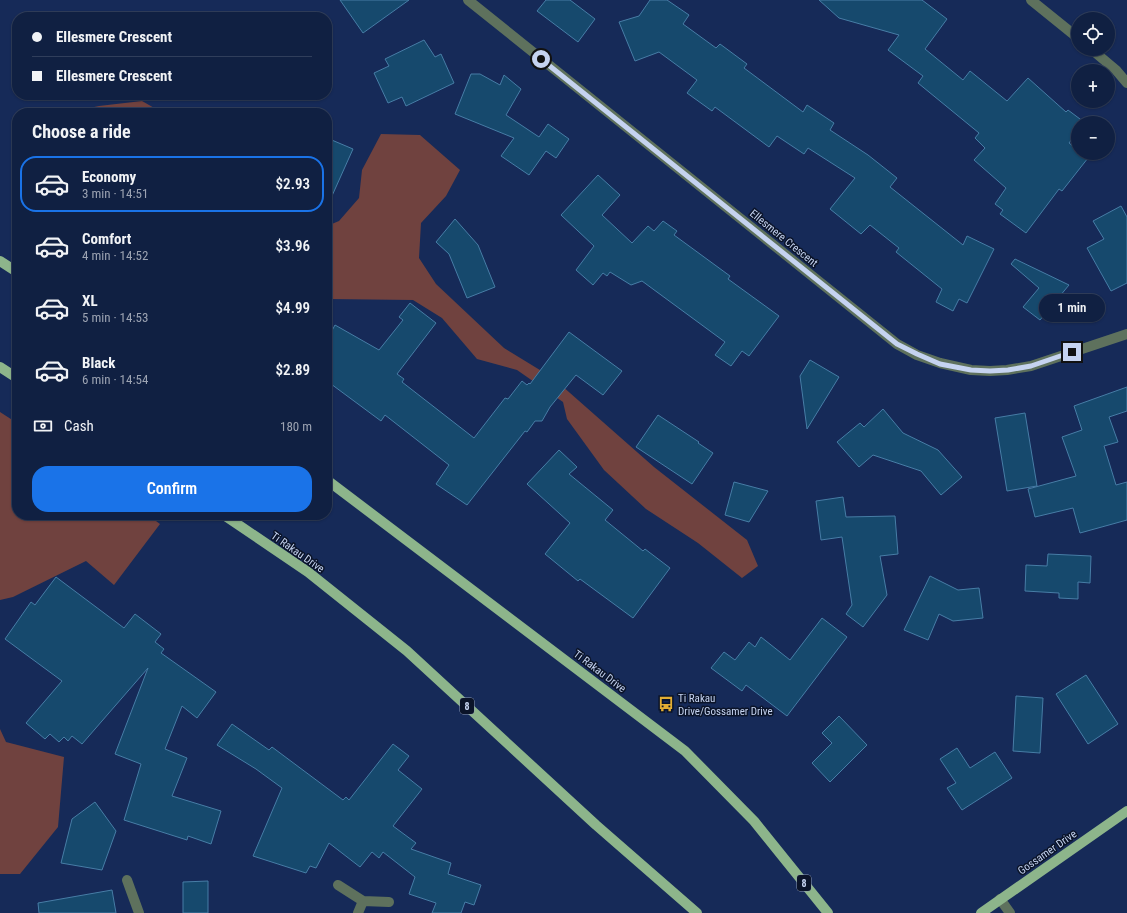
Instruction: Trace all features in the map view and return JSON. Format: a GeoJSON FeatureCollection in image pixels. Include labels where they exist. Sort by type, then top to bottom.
{"type":"FeatureCollection","features":[{"type":"Feature","properties":{"kind":"main road"},"geometry":{"type":"LineString","coordinates":[[0,261],[12,269]]}},
{"type":"Feature","properties":{"kind":"main road"},"geometry":{"type":"LineString","coordinates":[[0,367],[12,375]]}},
{"type":"Feature","properties":{"kind":"main road","name":"Ti Rakau Drive"},"geometry":{"type":"LineString","coordinates":[[332,484],[685,750],[754,821],[828,913]]}},
{"type":"Feature","properties":{"kind":"main road","name":"Ti Rakau Drive"},"geometry":{"type":"LineString","coordinates":[[231,520],[308,572],[407,652],[596,825],[697,913]]}},
{"type":"Feature","properties":{"kind":"main road","name":"Gossamer Drive"},"geometry":{"type":"LineString","coordinates":[[981,913],[1127,811]]}},
{"type":"Feature","properties":{"kind":"street","name":"Ellesmere Crescent"},"geometry":{"type":"LineString","coordinates":[[468,0],[897,344],[940,364],[971,370],[990,371],[1031,366],[1127,334]]}},
{"type":"Feature","properties":{"kind":"street"},"geometry":{"type":"LineString","coordinates":[[1031,0],[1071,32]]}},
{"type":"Feature","properties":{"kind":"street"},"geometry":{"type":"LineString","coordinates":[[1099,56],[1116,70],[1127,83]]}},
{"type":"Feature","properties":{"kind":"street"},"geometry":{"type":"LineString","coordinates":[[127,880],[139,913]]}},
{"type":"Feature","properties":{"kind":"street"},"geometry":{"type":"LineString","coordinates":[[338,885],[363,901],[389,902]]}},
{"type":"Feature","properties":{"kind":"street"},"geometry":{"type":"LineString","coordinates":[[1000,899],[1010,913]]}},
{"type":"Feature","properties":{"kind":"street"},"geometry":{"type":"LineString","coordinates":[[358,913],[363,901]]}},
{"type":"Feature","properties":{"kind":"shaded area"},"geometry":{"type":"Polygon","coordinates":[[[142,101],[154,108],[89,108],[142,101]]]}},
{"type":"Feature","properties":{"kind":"shaded area"},"geometry":{"type":"Polygon","coordinates":[[[381,134],[420,135],[460,170],[446,196],[421,223],[419,258],[436,284],[504,348],[553,378],[654,467],[747,540],[758,566],[742,578],[698,543],[646,509],[604,470],[567,419],[563,402],[517,370],[477,359],[442,318],[413,300],[332,299],[332,224],[339,221],[359,198],[362,170],[381,134]]]}},
{"type":"Feature","properties":{"kind":"shaded area"},"geometry":{"type":"Polygon","coordinates":[[[0,412],[12,420],[12,520],[155,520],[160,524],[114,585],[86,561],[13,597],[0,600],[0,412]]]}},
{"type":"Feature","properties":{"kind":"shaded area"},"geometry":{"type":"Polygon","coordinates":[[[0,729],[6,742],[64,757],[58,827],[20,874],[0,874],[0,729]]]}},
{"type":"Feature","properties":{"kind":"building"},"geometry":{"type":"Polygon","coordinates":[[[340,0],[409,0],[363,33],[340,0]]]}},
{"type":"Feature","properties":{"kind":"building"},"geometry":{"type":"Polygon","coordinates":[[[546,0],[570,0],[595,19],[578,42],[537,11],[546,0]]]}},
{"type":"Feature","properties":{"kind":"building"},"geometry":{"type":"Polygon","coordinates":[[[650,0],[667,0],[689,15],[683,24],[716,48],[720,44],[747,64],[744,68],[803,112],[807,105],[834,123],[830,130],[868,155],[897,178],[890,187],[963,245],[967,236],[994,249],[967,303],[959,299],[953,311],[936,302],[942,289],[896,252],[899,248],[870,225],[861,234],[830,209],[855,178],[808,148],[804,154],[777,136],[769,147],[715,107],[712,111],[687,93],[697,80],[659,52],[635,61],[619,22],[639,16],[650,0]]]}},
{"type":"Feature","properties":{"kind":"building"},"geometry":{"type":"Polygon","coordinates":[[[819,0],[922,0],[947,19],[925,49],[963,80],[970,71],[1007,101],[1028,78],[1066,112],[1068,110],[1076,116],[1071,116],[1071,140],[1069,143],[1071,145],[1071,160],[1086,160],[1062,191],[1059,189],[1026,233],[1000,214],[1003,210],[995,204],[1006,188],[974,160],[985,148],[975,138],[979,133],[918,83],[923,76],[888,50],[899,35],[839,18],[819,0]]]}},
{"type":"Feature","properties":{"kind":"building"},"geometry":{"type":"Polygon","coordinates":[[[424,40],[435,57],[441,54],[454,83],[406,106],[402,97],[388,103],[374,73],[389,66],[385,59],[424,40]]]}},
{"type":"Feature","properties":{"kind":"building"},"geometry":{"type":"Polygon","coordinates":[[[471,74],[480,74],[500,85],[504,75],[521,89],[506,115],[539,137],[548,124],[569,139],[556,158],[546,151],[529,175],[501,156],[514,138],[455,114],[471,74]]]}},
{"type":"Feature","properties":{"kind":"building"},"geometry":{"type":"Polygon","coordinates":[[[332,140],[353,149],[332,196],[332,140]]]}},
{"type":"Feature","properties":{"kind":"building"},"geometry":{"type":"Polygon","coordinates":[[[598,175],[620,195],[602,215],[632,243],[648,226],[654,231],[663,221],[677,231],[674,235],[730,276],[728,279],[779,316],[749,356],[742,351],[731,366],[715,355],[725,342],[642,281],[631,285],[610,272],[607,276],[603,273],[593,285],[576,270],[594,246],[561,215],[598,175]]]}},
{"type":"Feature","properties":{"kind":"building"},"geometry":{"type":"Polygon","coordinates":[[[1121,206],[1127,217],[1127,283],[1111,291],[1087,248],[1104,239],[1093,221],[1121,206]]]}},
{"type":"Feature","properties":{"kind":"building"},"geometry":{"type":"Polygon","coordinates":[[[455,219],[478,245],[495,287],[467,298],[449,254],[436,242],[455,219]]]}},
{"type":"Feature","properties":{"kind":"building"},"geometry":{"type":"Polygon","coordinates":[[[1015,259],[1069,285],[1040,320],[1023,307],[1039,288],[1011,264],[1015,259]]]}},
{"type":"Feature","properties":{"kind":"building"},"geometry":{"type":"Polygon","coordinates":[[[410,303],[436,323],[397,374],[404,379],[402,382],[474,438],[505,398],[508,399],[522,381],[527,385],[529,383],[530,384],[569,332],[622,371],[603,395],[576,375],[550,407],[542,421],[535,421],[527,432],[525,431],[467,505],[436,484],[449,465],[385,415],[381,421],[332,385],[332,331],[335,325],[379,350],[403,320],[399,317],[410,303]]]}},
{"type":"Feature","properties":{"kind":"building"},"geometry":{"type":"Polygon","coordinates":[[[810,360],[839,377],[807,429],[800,376],[810,360]]]}},
{"type":"Feature","properties":{"kind":"building"},"geometry":{"type":"Polygon","coordinates":[[[1127,387],[1127,411],[1109,417],[1118,442],[1104,446],[1116,485],[1127,482],[1127,520],[1080,533],[1073,508],[1035,517],[1028,489],[1076,476],[1062,437],[1082,430],[1074,406],[1127,387]]]}},
{"type":"Feature","properties":{"kind":"building"},"geometry":{"type":"Polygon","coordinates":[[[883,409],[903,433],[938,450],[962,477],[941,495],[921,471],[873,455],[859,467],[837,442],[860,423],[864,427],[883,409]]]}},
{"type":"Feature","properties":{"kind":"building"},"geometry":{"type":"Polygon","coordinates":[[[1025,413],[1037,486],[1007,491],[995,418],[1025,413]]]}},
{"type":"Feature","properties":{"kind":"building"},"geometry":{"type":"Polygon","coordinates":[[[658,415],[713,453],[692,484],[636,447],[658,415]]]}},
{"type":"Feature","properties":{"kind":"building"},"geometry":{"type":"Polygon","coordinates":[[[559,450],[577,467],[569,474],[613,510],[605,520],[643,551],[645,549],[670,568],[633,618],[580,579],[578,581],[545,554],[570,523],[527,484],[559,450]]]}},
{"type":"Feature","properties":{"kind":"building"},"geometry":{"type":"Polygon","coordinates":[[[734,482],[768,491],[749,522],[725,515],[734,482]]]}},
{"type":"Feature","properties":{"kind":"building"},"geometry":{"type":"Polygon","coordinates":[[[843,497],[846,517],[895,516],[898,554],[880,556],[887,595],[863,627],[846,614],[852,605],[842,537],[821,540],[816,501],[843,497]]]}},
{"type":"Feature","properties":{"kind":"building"},"geometry":{"type":"Polygon","coordinates":[[[1048,554],[1091,556],[1090,583],[1078,582],[1078,599],[1059,598],[1059,593],[1025,591],[1026,565],[1047,566],[1048,554]]]}},
{"type":"Feature","properties":{"kind":"building"},"geometry":{"type":"Polygon","coordinates":[[[930,576],[958,590],[979,588],[983,618],[953,621],[939,614],[928,640],[904,630],[930,576]]]}},
{"type":"Feature","properties":{"kind":"building"},"geometry":{"type":"Polygon","coordinates":[[[56,577],[124,628],[135,614],[161,634],[155,642],[164,649],[161,653],[216,692],[197,718],[182,706],[165,749],[187,758],[172,796],[221,811],[211,844],[188,836],[187,840],[124,820],[141,764],[115,754],[148,668],[82,744],[72,736],[68,741],[64,737],[59,742],[50,734],[45,739],[26,723],[62,681],[5,639],[31,602],[35,605],[56,577]]]}},
{"type":"Feature","properties":{"kind":"building"},"geometry":{"type":"Polygon","coordinates":[[[822,618],[847,637],[787,716],[746,685],[742,691],[711,668],[724,652],[735,660],[749,642],[755,647],[761,637],[790,660],[822,618]]]}},
{"type":"Feature","properties":{"kind":"building"},"geometry":{"type":"Polygon","coordinates":[[[1086,675],[1118,724],[1088,744],[1056,694],[1086,675]]]}},
{"type":"Feature","properties":{"kind":"building"},"geometry":{"type":"Polygon","coordinates":[[[1016,696],[1043,698],[1040,753],[1013,751],[1016,696]]]}},
{"type":"Feature","properties":{"kind":"building"},"geometry":{"type":"Polygon","coordinates":[[[839,716],[867,745],[830,782],[812,763],[832,743],[822,733],[839,716]]]}},
{"type":"Feature","properties":{"kind":"building"},"geometry":{"type":"Polygon","coordinates":[[[232,724],[269,750],[272,747],[343,800],[346,797],[349,800],[393,744],[409,756],[398,770],[422,789],[393,826],[416,843],[411,849],[451,863],[448,874],[481,885],[474,905],[465,902],[461,913],[432,913],[436,903],[409,894],[415,877],[383,852],[379,858],[372,852],[360,867],[329,843],[316,868],[310,866],[306,873],[253,856],[282,788],[256,769],[217,745],[232,724]]]}},
{"type":"Feature","properties":{"kind":"building"},"geometry":{"type":"Polygon","coordinates":[[[957,748],[970,768],[995,752],[1012,778],[962,810],[947,788],[956,783],[940,759],[957,748]]]}},
{"type":"Feature","properties":{"kind":"building"},"geometry":{"type":"Polygon","coordinates":[[[95,802],[116,831],[102,870],[61,863],[72,819],[95,802]]]}},
{"type":"Feature","properties":{"kind":"building"},"geometry":{"type":"Polygon","coordinates":[[[208,881],[208,913],[183,913],[183,882],[208,881]]]}},
{"type":"Feature","properties":{"kind":"building"},"geometry":{"type":"Polygon","coordinates":[[[112,890],[116,913],[39,913],[38,903],[112,890]]]}},
{"type":"Feature","properties":{"kind":"place","name":"Ti Rakau Drive/Gossamer Drive"},"geometry":{"type":"Point","coordinates":[666,704]}},
{"type":"Feature","properties":{"kind":"route"},"geometry":{"type":"LineString","coordinates":[[541,59],[897,344],[940,364],[971,370],[990,371],[1031,366],[1072,352]]}}]}
